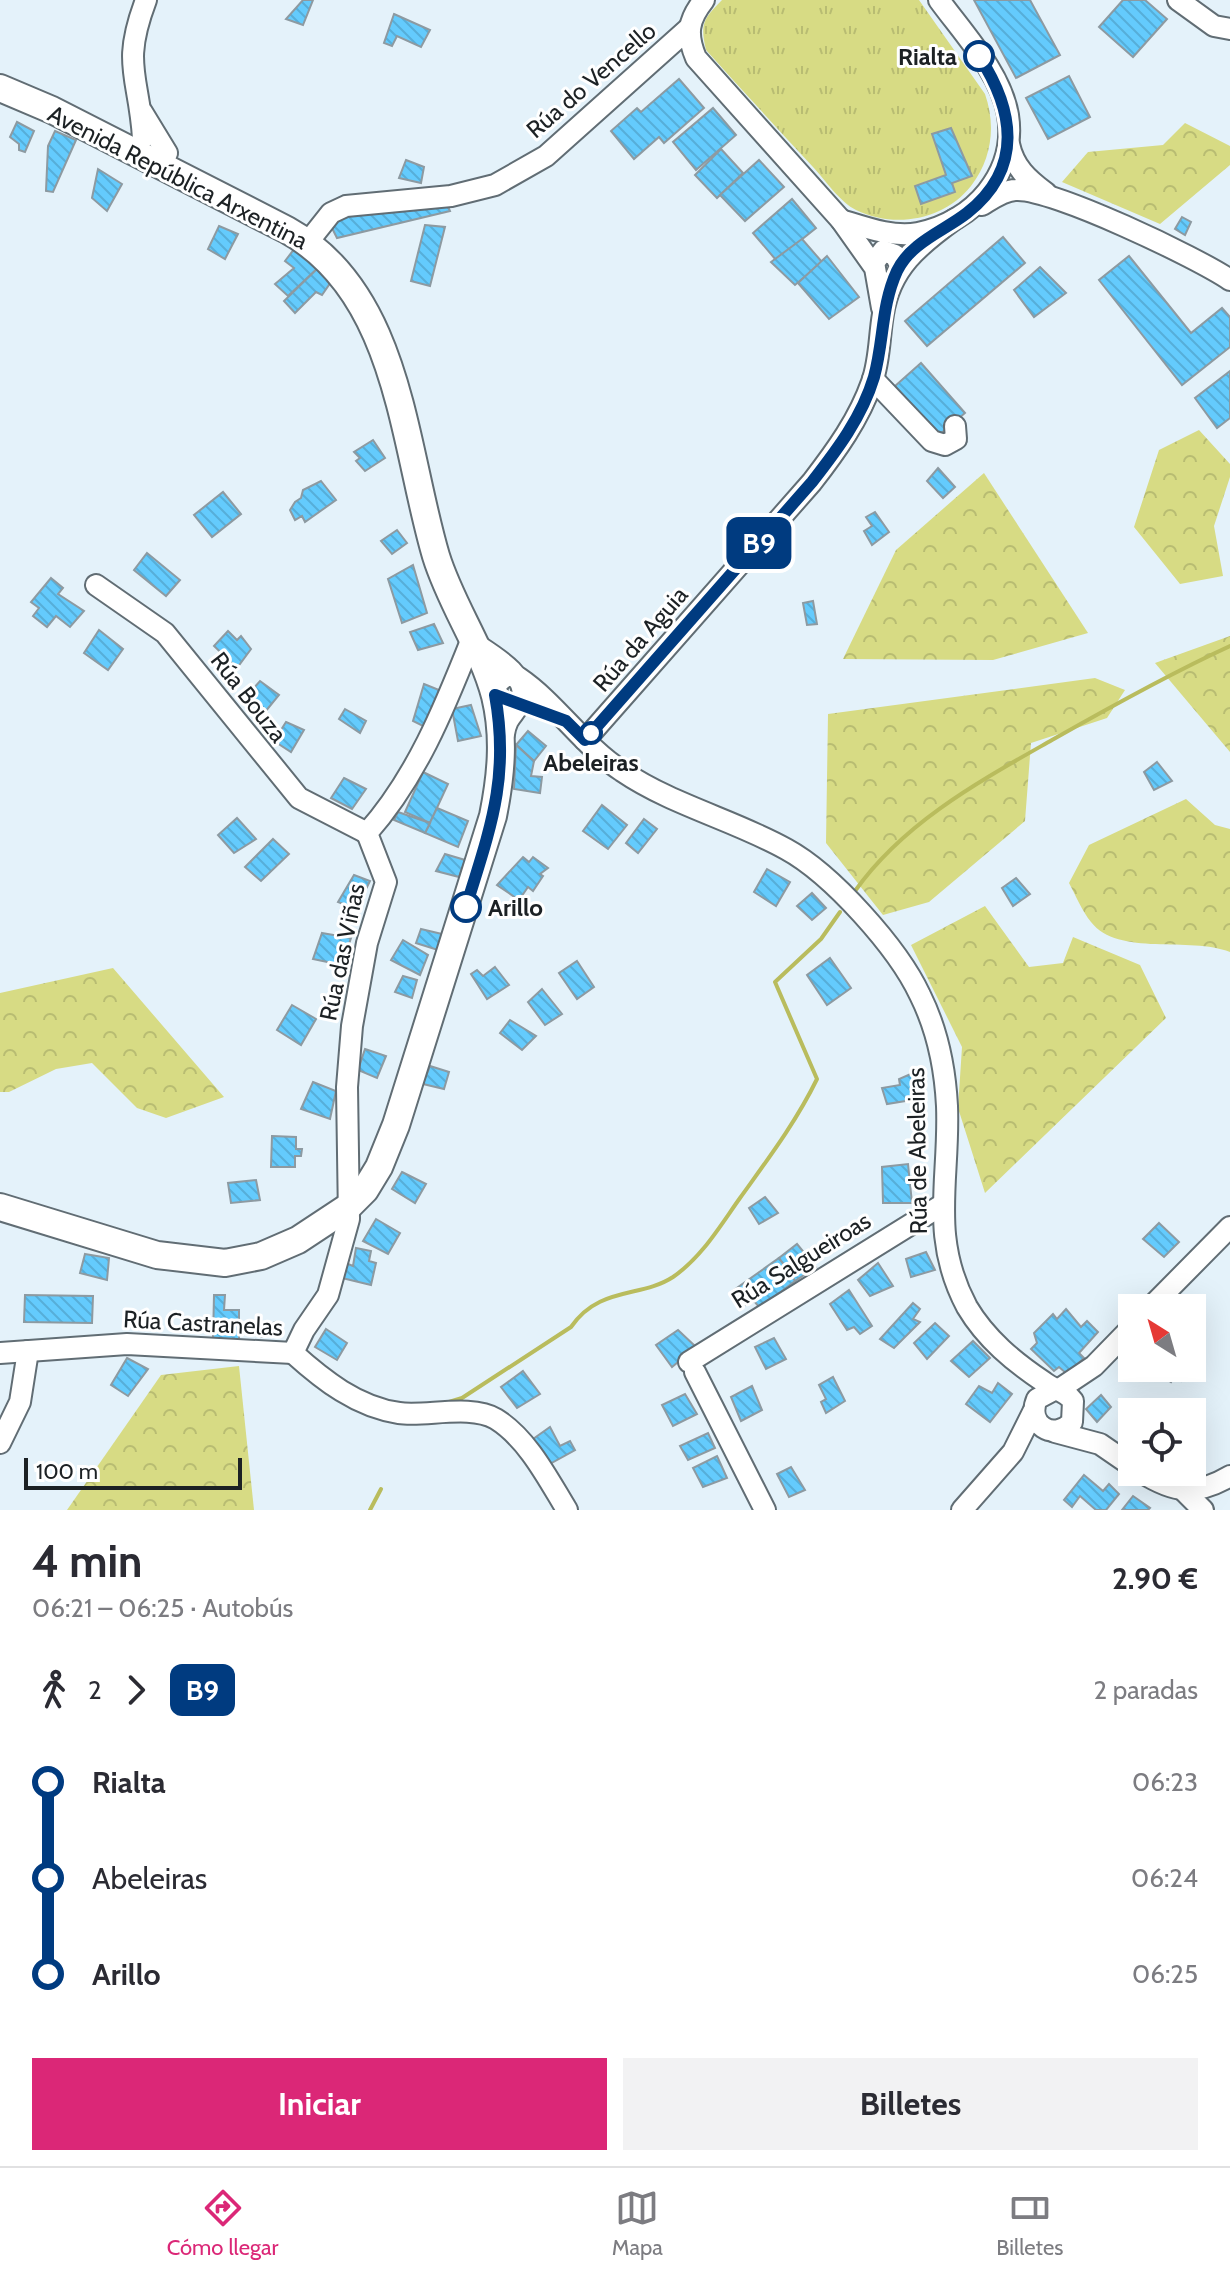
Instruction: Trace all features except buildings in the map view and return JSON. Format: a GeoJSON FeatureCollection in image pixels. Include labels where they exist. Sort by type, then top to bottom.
{"type":"FeatureCollection","features":[{"type":"Feature","properties":{"kind":"main road","name":"Avenida República Arxentina"},"geometry":{"type":"LineString","coordinates":[[0,88],[150,149],[308,242],[334,264],[349,282],[380,344],[400,409],[435,554],[493,691],[502,743],[501,780],[493,816],[414,1071],[379,1167],[365,1190],[348,1207],[298,1240],[261,1256],[225,1263],[157,1255],[0,1207]]}},
{"type":"Feature","properties":{"kind":"street"},"geometry":{"type":"LineString","coordinates":[[146,0],[134,31],[131,57],[133,86],[150,149]]}},
{"type":"Feature","properties":{"kind":"street"},"geometry":{"type":"LineString","coordinates":[[688,29],[692,14],[704,0]]}},
{"type":"Feature","properties":{"kind":"street","name":"Rúa da Aguia"},"geometry":{"type":"LineString","coordinates":[[585,740],[812,482],[860,413],[873,379],[883,311],[900,265],[918,245],[960,217],[990,191],[1009,144],[1007,112],[991,75],[939,0]]}},
{"type":"Feature","properties":{"kind":"street"},"geometry":{"type":"LineString","coordinates":[[1178,0],[1214,26],[1230,29]]}},
{"type":"Feature","properties":{"kind":"street","name":"Rúa do Vencello"},"geometry":{"type":"LineString","coordinates":[[308,242],[331,213],[346,206],[451,196],[495,185],[546,156],[688,29]]}},
{"type":"Feature","properties":{"kind":"street","name":"Rúa da Aguia"},"geometry":{"type":"LineString","coordinates":[[688,29],[696,58],[841,220],[873,264],[883,311]]}},
{"type":"Feature","properties":{"kind":"street"},"geometry":{"type":"LineString","coordinates":[[1009,144],[1012,157],[1025,178],[1052,198]]}},
{"type":"Feature","properties":{"kind":"street"},"geometry":{"type":"LineString","coordinates":[[960,217],[1016,190],[1052,198],[1184,253],[1230,280]]}},
{"type":"Feature","properties":{"kind":"street","name":"Rúa da Aguia"},"geometry":{"type":"LineString","coordinates":[[841,220],[896,233],[918,233],[960,217]]}},
{"type":"Feature","properties":{"kind":"street"},"geometry":{"type":"LineString","coordinates":[[873,264],[883,251],[895,255],[900,265]]}},
{"type":"Feature","properties":{"kind":"street"},"geometry":{"type":"LineString","coordinates":[[873,379],[932,441],[945,445],[956,439],[955,426]]}},
{"type":"Feature","properties":{"kind":"street","name":"Rúa Bouza"},"geometry":{"type":"LineString","coordinates":[[96,585],[165,633],[299,798],[367,833]]}},
{"type":"Feature","properties":{"kind":"street"},"geometry":{"type":"LineString","coordinates":[[367,833],[393,804],[422,752],[471,641]]}},
{"type":"Feature","properties":{"kind":"street","name":"Avenida República Arxentina"},"geometry":{"type":"LineString","coordinates":[[471,641],[519,678]]}},
{"type":"Feature","properties":{"kind":"street"},"geometry":{"type":"LineString","coordinates":[[493,691],[507,675],[519,678],[524,689],[521,702]]}},
{"type":"Feature","properties":{"kind":"street","name":"Rúa de Abeleiras"},"geometry":{"type":"LineString","coordinates":[[519,678],[623,772],[788,849],[825,879],[900,962],[920,994],[940,1048],[947,1106],[942,1233],[951,1271],[968,1308],[1014,1363],[1034,1409]]}},
{"type":"Feature","properties":{"kind":"street","name":"Rúa de Abeleiras"},"geometry":{"type":"LineString","coordinates":[[493,691],[566,721]]}},
{"type":"Feature","properties":{"kind":"street","name":"Avenida República Arxentina"},"geometry":{"type":"LineString","coordinates":[[502,743],[506,718],[521,702]]}},
{"type":"Feature","properties":{"kind":"street","name":"Rúa das Viñas"},"geometry":{"type":"LineString","coordinates":[[348,1207],[347,1087],[352,1026],[367,943],[386,882],[367,833]]}},
{"type":"Feature","properties":{"kind":"street","name":"Rúa Salgueiroas"},"geometry":{"type":"LineString","coordinates":[[765,1510],[692,1367],[826,1273],[942,1205]]}},
{"type":"Feature","properties":{"kind":"street","name":"Rúa Castranelas"},"geometry":{"type":"LineString","coordinates":[[0,1353],[127,1344],[293,1353],[304,1330],[328,1295],[349,1219],[348,1207]]}},
{"type":"Feature","properties":{"kind":"street"},"geometry":{"type":"LineString","coordinates":[[1164,1294],[1230,1227]]}},
{"type":"Feature","properties":{"kind":"street"},"geometry":{"type":"LineString","coordinates":[[962,1510],[1013,1452],[1041,1394],[1056,1390],[1094,1366],[1118,1341]]}},
{"type":"Feature","properties":{"kind":"street"},"geometry":{"type":"LineString","coordinates":[[0,1443],[20,1402],[28,1351]]}},
{"type":"Feature","properties":{"kind":"street"},"geometry":{"type":"LineString","coordinates":[[293,1353],[326,1382],[350,1396],[399,1413],[446,1411],[494,1418],[533,1455],[567,1510]]}},
{"type":"Feature","properties":{"kind":"street","name":"Rúa de Abeleiras"},"geometry":{"type":"LineString","coordinates":[[1014,1363],[1056,1390]]}},
{"type":"Feature","properties":{"kind":"street"},"geometry":{"type":"LineString","coordinates":[[1013,1452],[1072,1422],[1094,1366]]}},
{"type":"Feature","properties":{"kind":"street"},"geometry":{"type":"LineString","coordinates":[[1056,1390],[1071,1397],[1100,1444]]}},
{"type":"Feature","properties":{"kind":"street"},"geometry":{"type":"LineString","coordinates":[[1034,1409],[1039,1425],[1053,1432],[1100,1444],[1118,1456]]}},
{"type":"Feature","properties":{"kind":"street"},"geometry":{"type":"LineString","coordinates":[[1163,1486],[1185,1492],[1199,1491],[1230,1476]]}},
{"type":"Feature","properties":{"kind":"street"},"geometry":{"type":"LineString","coordinates":[[1185,1492],[1203,1510]]}},
{"type":"Feature","properties":{"kind":"green space"},"geometry":{"type":"Polygon","coordinates":[[[722,0],[919,0],[985,94],[990,118],[990,142],[984,165],[971,186],[947,207],[918,218],[887,219],[871,216],[850,206],[706,50],[703,34],[705,22],[722,0]]]}},
{"type":"Feature","properties":{"kind":"green space"},"geometry":{"type":"Polygon","coordinates":[[[1185,123],[1230,146],[1230,165],[1160,224],[1062,182],[1088,152],[1163,145],[1185,123]]]}},
{"type":"Feature","properties":{"kind":"green space"},"geometry":{"type":"Polygon","coordinates":[[[1199,430],[1230,464],[1230,477],[1214,526],[1223,576],[1180,584],[1134,527],[1159,450],[1199,430]]]}},
{"type":"Feature","properties":{"kind":"green space"},"geometry":{"type":"Polygon","coordinates":[[[984,473],[1088,633],[993,660],[843,659],[896,550],[984,473]]]}},
{"type":"Feature","properties":{"kind":"green space"},"geometry":{"type":"Polygon","coordinates":[[[1230,636],[1230,752],[1155,663],[1230,636]]]}},
{"type":"Feature","properties":{"kind":"green space"},"geometry":{"type":"Polygon","coordinates":[[[1095,678],[1125,690],[1107,718],[1031,743],[1025,821],[929,902],[883,915],[826,843],[828,714],[1095,678]]]}},
{"type":"Feature","properties":{"kind":"green space"},"geometry":{"type":"Polygon","coordinates":[[[1186,799],[1215,825],[1230,829],[1230,952],[1195,945],[1136,943],[1103,933],[1088,918],[1069,883],[1089,845],[1186,799]]]}},
{"type":"Feature","properties":{"kind":"green space"},"geometry":{"type":"Polygon","coordinates":[[[985,906],[1029,967],[1063,963],[1073,937],[1140,965],[1166,1018],[985,1193],[958,1108],[962,1047],[911,945],[985,906]]]}},
{"type":"Feature","properties":{"kind":"green space"},"geometry":{"type":"Polygon","coordinates":[[[113,968],[224,1097],[166,1118],[137,1108],[92,1063],[56,1069],[9,1092],[0,1092],[0,993],[113,968]]]}},
{"type":"Feature","properties":{"kind":"green space"},"geometry":{"type":"Polygon","coordinates":[[[239,1366],[254,1510],[67,1510],[161,1375],[239,1366]]]}},
{"type":"Feature","properties":{"kind":"waterway"},"geometry":{"type":"LineString","coordinates":[[855,891],[896,844],[971,788],[1118,703],[1230,646]]}},
{"type":"Feature","properties":{"kind":"waterway"},"geometry":{"type":"LineString","coordinates":[[449,1402],[462,1398],[571,1327],[594,1305],[673,1277],[710,1240],[781,1140],[817,1079],[775,982],[821,939],[840,912]]}},
{"type":"Feature","properties":{"kind":"waterway"},"geometry":{"type":"LineString","coordinates":[[370,1510],[381,1489]]}},
{"type":"Feature","properties":{"kind":"bus line","name":"B9"},"geometry":{"type":"LineString","coordinates":[[466,907],[501,780],[502,743],[495,695],[566,721],[585,740],[839,448],[860,413],[873,379],[883,311],[900,265],[918,245],[965,214],[990,191],[1001,168],[1009,144],[1007,112],[979,56]]}},
{"type":"Feature","properties":{"kind":"place","name":"Rialta"},"geometry":{"type":"Point","coordinates":[979,56]}},
{"type":"Feature","properties":{"kind":"place","name":"Abeleiras"},"geometry":{"type":"Point","coordinates":[591,733]}},
{"type":"Feature","properties":{"kind":"place","name":"Arillo"},"geometry":{"type":"Point","coordinates":[466,907]}}]}
